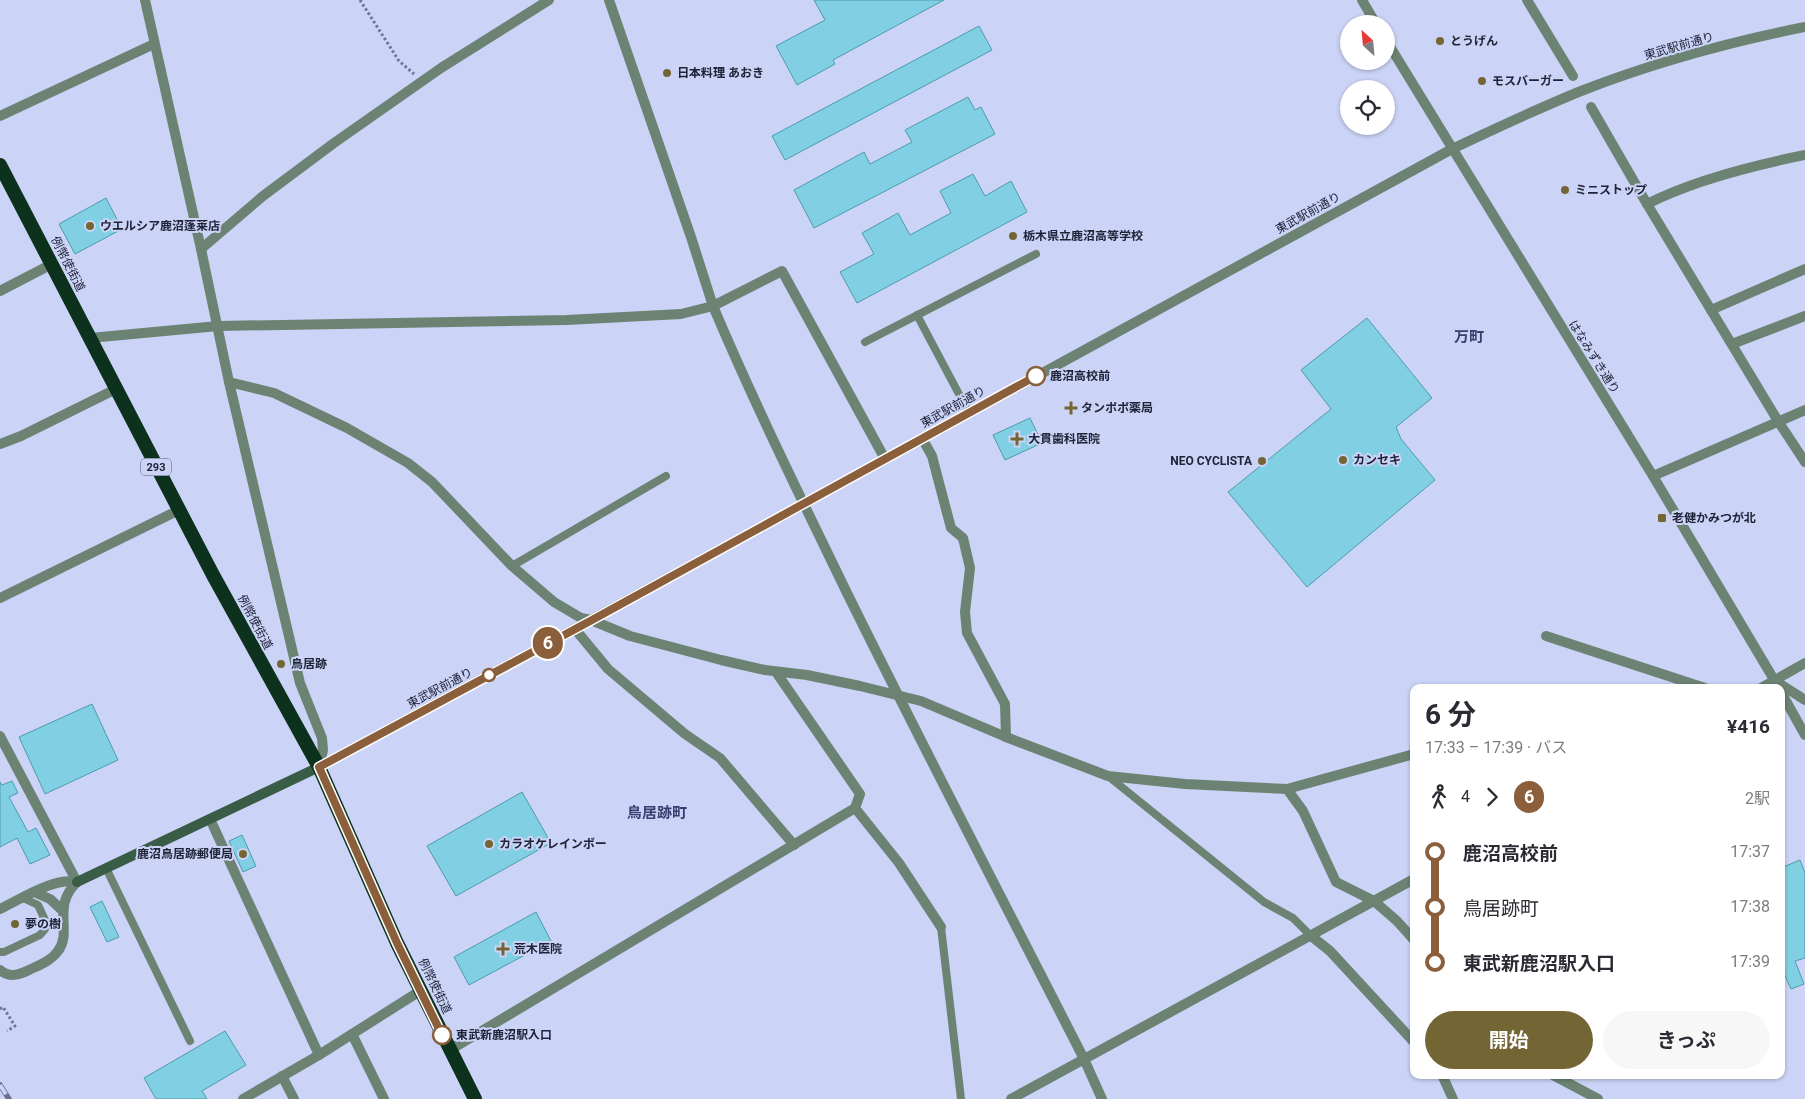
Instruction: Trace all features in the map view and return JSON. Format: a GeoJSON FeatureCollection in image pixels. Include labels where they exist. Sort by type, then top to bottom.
{"type":"FeatureCollection","features":[{"type":"Feature","properties":{"kind":"highway","name":"例幣使街道"},"geometry":{"type":"LineString","coordinates":[[0,164],[179,510],[277,695],[319,767],[420,991],[475,1099]]}},
{"type":"Feature","properties":{"kind":"main road","name":"東武駅前通り"},"geometry":{"type":"LineString","coordinates":[[77,882],[319,767]]}},
{"type":"Feature","properties":{"kind":"street"},"geometry":{"type":"LineString","coordinates":[[145,0],[229,382],[300,684],[322,738],[323,750],[319,767]]}},
{"type":"Feature","properties":{"kind":"street"},"geometry":{"type":"LineString","coordinates":[[201,249],[263,196],[422,81],[549,0]]}},
{"type":"Feature","properties":{"kind":"street"},"geometry":{"type":"LineString","coordinates":[[609,0],[713,306],[736,360],[898,696],[1084,1059],[1102,1099]]}},
{"type":"Feature","properties":{"kind":"street"},"geometry":{"type":"LineString","coordinates":[[1362,0],[1371,15]]}},
{"type":"Feature","properties":{"kind":"street"},"geometry":{"type":"LineString","coordinates":[[1527,0],[1573,76]]}},
{"type":"Feature","properties":{"kind":"street","name":"東武駅前通り"},"geometry":{"type":"LineString","coordinates":[[319,767],[592,620],[1452,149],[1582,91],[1636,72],[1711,49],[1805,27]]}},
{"type":"Feature","properties":{"kind":"street"},"geometry":{"type":"LineString","coordinates":[[0,116],[154,44]]}},
{"type":"Feature","properties":{"kind":"street","name":"はなみずき通り"},"geometry":{"type":"LineString","coordinates":[[1395,55],[1653,476],[1776,684]]}},
{"type":"Feature","properties":{"kind":"street"},"geometry":{"type":"LineString","coordinates":[[1591,108],[1778,421],[1805,462]]}},
{"type":"Feature","properties":{"kind":"street"},"geometry":{"type":"LineString","coordinates":[[1647,204],[1668,193],[1730,174],[1805,155]]}},
{"type":"Feature","properties":{"kind":"street"},"geometry":{"type":"LineString","coordinates":[[0,291],[52,264]]}},
{"type":"Feature","properties":{"kind":"street"},"geometry":{"type":"LineString","coordinates":[[1712,310],[1805,269]]}},
{"type":"Feature","properties":{"kind":"street"},"geometry":{"type":"LineString","coordinates":[[90,338],[218,326],[383,325],[567,320],[681,314],[713,306],[782,271],[885,459]]}},
{"type":"Feature","properties":{"kind":"street"},"geometry":{"type":"LineString","coordinates":[[1732,344],[1805,316]]}},
{"type":"Feature","properties":{"kind":"street"},"geometry":{"type":"LineString","coordinates":[[229,382],[274,394],[347,428],[408,463],[432,482],[512,566],[554,602],[572,613],[630,636],[721,660],[776,672],[807,675],[921,701],[1006,737],[1108,776],[1185,784],[1288,789],[1410,755]]}},
{"type":"Feature","properties":{"kind":"street"},"geometry":{"type":"LineString","coordinates":[[0,444],[21,436],[116,389]]}},
{"type":"Feature","properties":{"kind":"street"},"geometry":{"type":"LineString","coordinates":[[1653,476],[1805,410]]}},
{"type":"Feature","properties":{"kind":"street"},"geometry":{"type":"LineString","coordinates":[[922,438],[932,456],[951,528],[963,538],[970,568],[965,612],[967,633],[1005,704],[1006,737]]}},
{"type":"Feature","properties":{"kind":"street"},"geometry":{"type":"LineString","coordinates":[[0,598],[179,510]]}},
{"type":"Feature","properties":{"kind":"street"},"geometry":{"type":"LineString","coordinates":[[575,629],[608,669],[685,734],[720,758],[794,846]]}},
{"type":"Feature","properties":{"kind":"street"},"geometry":{"type":"LineString","coordinates":[[1546,636],[1693,684]]}},
{"type":"Feature","properties":{"kind":"street"},"geometry":{"type":"LineString","coordinates":[[1776,684],[1805,663]]}},
{"type":"Feature","properties":{"kind":"street"},"geometry":{"type":"LineString","coordinates":[[450,1050],[855,808],[860,794],[776,672]]}},
{"type":"Feature","properties":{"kind":"street"},"geometry":{"type":"LineString","coordinates":[[1785,689],[1805,700]]}},
{"type":"Feature","properties":{"kind":"street"},"geometry":{"type":"LineString","coordinates":[[1785,699],[1805,735]]}},
{"type":"Feature","properties":{"kind":"street"},"geometry":{"type":"LineString","coordinates":[[0,736],[77,882]]}},
{"type":"Feature","properties":{"kind":"street"},"geometry":{"type":"LineString","coordinates":[[1288,789],[1303,811],[1336,882],[1374,901],[1410,936]]}},
{"type":"Feature","properties":{"kind":"street"},"geometry":{"type":"LineString","coordinates":[[855,808],[899,863],[941,927]]}},
{"type":"Feature","properties":{"kind":"street"},"geometry":{"type":"LineString","coordinates":[[210,819],[319,1055]]}},
{"type":"Feature","properties":{"kind":"street"},"geometry":{"type":"LineString","coordinates":[[0,909],[34,892],[68,880],[77,882]]}},
{"type":"Feature","properties":{"kind":"street"},"geometry":{"type":"LineString","coordinates":[[1011,1099],[1410,881]]}},
{"type":"Feature","properties":{"kind":"street"},"geometry":{"type":"LineString","coordinates":[[0,970],[8,974],[20,975],[52,958],[58,952],[63,940],[62,910],[70,890],[77,882]]}},
{"type":"Feature","properties":{"kind":"street"},"geometry":{"type":"LineString","coordinates":[[34,892],[50,900],[62,910]]}},
{"type":"Feature","properties":{"kind":"street"},"geometry":{"type":"LineString","coordinates":[[1310,936],[1330,951],[1410,1038]]}},
{"type":"Feature","properties":{"kind":"street"},"geometry":{"type":"LineString","coordinates":[[243,1099],[319,1055],[420,991]]}},
{"type":"Feature","properties":{"kind":"street"},"geometry":{"type":"LineString","coordinates":[[352,1034],[384,1099]]}},
{"type":"Feature","properties":{"kind":"street"},"geometry":{"type":"LineString","coordinates":[[282,1076],[294,1099]]}},
{"type":"Feature","properties":{"kind":"street"},"geometry":{"type":"LineString","coordinates":[[1444,1079],[1453,1099]]}},
{"type":"Feature","properties":{"kind":"street"},"geometry":{"type":"LineString","coordinates":[[1560,1079],[1598,1099]]}},
{"type":"Feature","properties":{"kind":"lane"},"geometry":{"type":"LineString","coordinates":[[866,342],[1036,254]]}},
{"type":"Feature","properties":{"kind":"lane"},"geometry":{"type":"LineString","coordinates":[[917,315],[969,413]]}},
{"type":"Feature","properties":{"kind":"lane"},"geometry":{"type":"LineString","coordinates":[[512,566],[666,476]]}},
{"type":"Feature","properties":{"kind":"lane"},"geometry":{"type":"LineString","coordinates":[[1108,776],[1264,902],[1293,918],[1310,936]]}},
{"type":"Feature","properties":{"kind":"lane"},"geometry":{"type":"LineString","coordinates":[[106,868],[190,1041]]}},
{"type":"Feature","properties":{"kind":"lane"},"geometry":{"type":"LineString","coordinates":[[0,952],[4,952],[40,935],[45,929],[45,920],[38,905],[23,898]]}},
{"type":"Feature","properties":{"kind":"lane"},"geometry":{"type":"LineString","coordinates":[[941,927],[962,1099]]}},
{"type":"Feature","properties":{"kind":"path"},"geometry":{"type":"LineString","coordinates":[[360,0],[399,61],[422,81]]}},
{"type":"Feature","properties":{"kind":"path"},"geometry":{"type":"LineString","coordinates":[[0,1009],[3,1007],[15,1026],[7,1031]]}},
{"type":"Feature","properties":{"kind":"building"},"geometry":{"type":"Polygon","coordinates":[[[814,0],[944,0],[833,60],[835,64],[797,85],[776,46],[825,20],[814,0]]]}},
{"type":"Feature","properties":{"kind":"building"},"geometry":{"type":"Polygon","coordinates":[[[979,26],[992,50],[785,160],[772,136],[979,26]]]}},
{"type":"Feature","properties":{"kind":"building"},"geometry":{"type":"Polygon","coordinates":[[[968,97],[975,110],[981,107],[995,134],[814,228],[794,190],[864,152],[870,164],[912,142],[905,130],[968,97]]]}},
{"type":"Feature","properties":{"kind":"building"},"geometry":{"type":"Polygon","coordinates":[[[973,174],[985,196],[1011,181],[1027,212],[857,303],[840,272],[874,254],[862,233],[898,213],[910,235],[951,213],[940,191],[973,174]]]}},
{"type":"Feature","properties":{"kind":"building","name":"ウエルシア鹿沼蓬莱店"},"geometry":{"type":"Polygon","coordinates":[[[106,198],[122,229],[75,254],[59,224],[106,198]]]}},
{"type":"Feature","properties":{"kind":"building","name":"カンセキ"},"geometry":{"type":"Polygon","coordinates":[[[1367,318],[1432,398],[1396,427],[1401,439],[1435,480],[1307,587],[1228,492],[1331,409],[1301,370],[1367,318]]]}},
{"type":"Feature","properties":{"kind":"building","name":"大貫歯科医院"},"geometry":{"type":"Polygon","coordinates":[[[1030,418],[1042,443],[1005,460],[993,435],[1030,418]]]}},
{"type":"Feature","properties":{"kind":"building"},"geometry":{"type":"Polygon","coordinates":[[[92,704],[118,760],[45,794],[19,737],[92,704]]]}},
{"type":"Feature","properties":{"kind":"building"},"geometry":{"type":"Polygon","coordinates":[[[12,781],[18,793],[9,797],[28,832],[36,828],[50,855],[30,864],[17,838],[0,847],[0,782],[2,785],[12,781]]]}},
{"type":"Feature","properties":{"kind":"building","name":"カラオケレインボー"},"geometry":{"type":"Polygon","coordinates":[[[522,792],[551,843],[456,896],[427,846],[522,792]]]}},
{"type":"Feature","properties":{"kind":"building","name":"鹿沼鳥居跡郵便局"},"geometry":{"type":"Polygon","coordinates":[[[242,835],[256,866],[243,872],[229,841],[242,835]]]}},
{"type":"Feature","properties":{"kind":"building"},"geometry":{"type":"Polygon","coordinates":[[[1800,860],[1805,873],[1805,958],[1795,961],[1804,984],[1791,989],[1785,976],[1785,866],[1800,860]]]}},
{"type":"Feature","properties":{"kind":"building"},"geometry":{"type":"Polygon","coordinates":[[[102,901],[119,937],[107,942],[90,907],[102,901]]]}},
{"type":"Feature","properties":{"kind":"building","name":"荒木医院"},"geometry":{"type":"Polygon","coordinates":[[[536,912],[551,941],[469,985],[454,957],[536,912]]]}},
{"type":"Feature","properties":{"kind":"building"},"geometry":{"type":"Polygon","coordinates":[[[225,1031],[246,1065],[202,1091],[207,1099],[156,1099],[144,1078],[225,1031]]]}},
{"type":"Feature","properties":{"kind":"railway"},"geometry":{"type":"LineString","coordinates":[[0,1085],[9,1099]]}},
{"type":"Feature","properties":{"kind":"bus line","name":"6"},"geometry":{"type":"LineString","coordinates":[[442,1035],[397,943],[319,767],[592,620],[1036,376]]}},
{"type":"Feature","properties":{"kind":"place","name":"とうげん"},"geometry":{"type":"Point","coordinates":[1440,41]}},
{"type":"Feature","properties":{"kind":"place","name":"日本料理 あおき"},"geometry":{"type":"Point","coordinates":[667,73]}},
{"type":"Feature","properties":{"kind":"place","name":"モスバーガー"},"geometry":{"type":"Point","coordinates":[1482,81]}},
{"type":"Feature","properties":{"kind":"place","name":"ミニストップ"},"geometry":{"type":"Point","coordinates":[1565,190]}},
{"type":"Feature","properties":{"kind":"place","name":"ウエルシア鹿沼蓬莱店"},"geometry":{"type":"Point","coordinates":[90,226]}},
{"type":"Feature","properties":{"kind":"place","name":"栃木県立鹿沼高等学校"},"geometry":{"type":"Point","coordinates":[1013,236]}},
{"type":"Feature","properties":{"kind":"place","name":"鹿沼高校前"},"geometry":{"type":"Point","coordinates":[1036,376]}},
{"type":"Feature","properties":{"kind":"place","name":"タンポポ薬局"},"geometry":{"type":"Point","coordinates":[1071,408]}},
{"type":"Feature","properties":{"kind":"place","name":"大貫歯科医院"},"geometry":{"type":"Point","coordinates":[1017,439]}},
{"type":"Feature","properties":{"kind":"place","name":"カンセキ"},"geometry":{"type":"Point","coordinates":[1343,460]}},
{"type":"Feature","properties":{"kind":"place","name":"NEO CYCLISTA"},"geometry":{"type":"Point","coordinates":[1262,461]}},
{"type":"Feature","properties":{"kind":"place","name":"老健かみつが北"},"geometry":{"type":"Point","coordinates":[1662,518]}},
{"type":"Feature","properties":{"kind":"place","name":"鳥居跡"},"geometry":{"type":"Point","coordinates":[281,664]}},
{"type":"Feature","properties":{"kind":"place","name":"カラオケレインボー"},"geometry":{"type":"Point","coordinates":[489,844]}},
{"type":"Feature","properties":{"kind":"place","name":"鹿沼鳥居跡郵便局"},"geometry":{"type":"Point","coordinates":[243,854]}},
{"type":"Feature","properties":{"kind":"place","name":"夢の樹"},"geometry":{"type":"Point","coordinates":[15,924]}},
{"type":"Feature","properties":{"kind":"place","name":"荒木医院"},"geometry":{"type":"Point","coordinates":[503,949]}},
{"type":"Feature","properties":{"kind":"place","name":"東武新鹿沼駅入口"},"geometry":{"type":"Point","coordinates":[442,1035]}},
{"type":"Feature","properties":{"kind":"district","name":"万町"},"geometry":{"type":"Point","coordinates":[1469,337]}},
{"type":"Feature","properties":{"kind":"district","name":"鳥居跡町"},"geometry":{"type":"Point","coordinates":[657,813]}}]}
